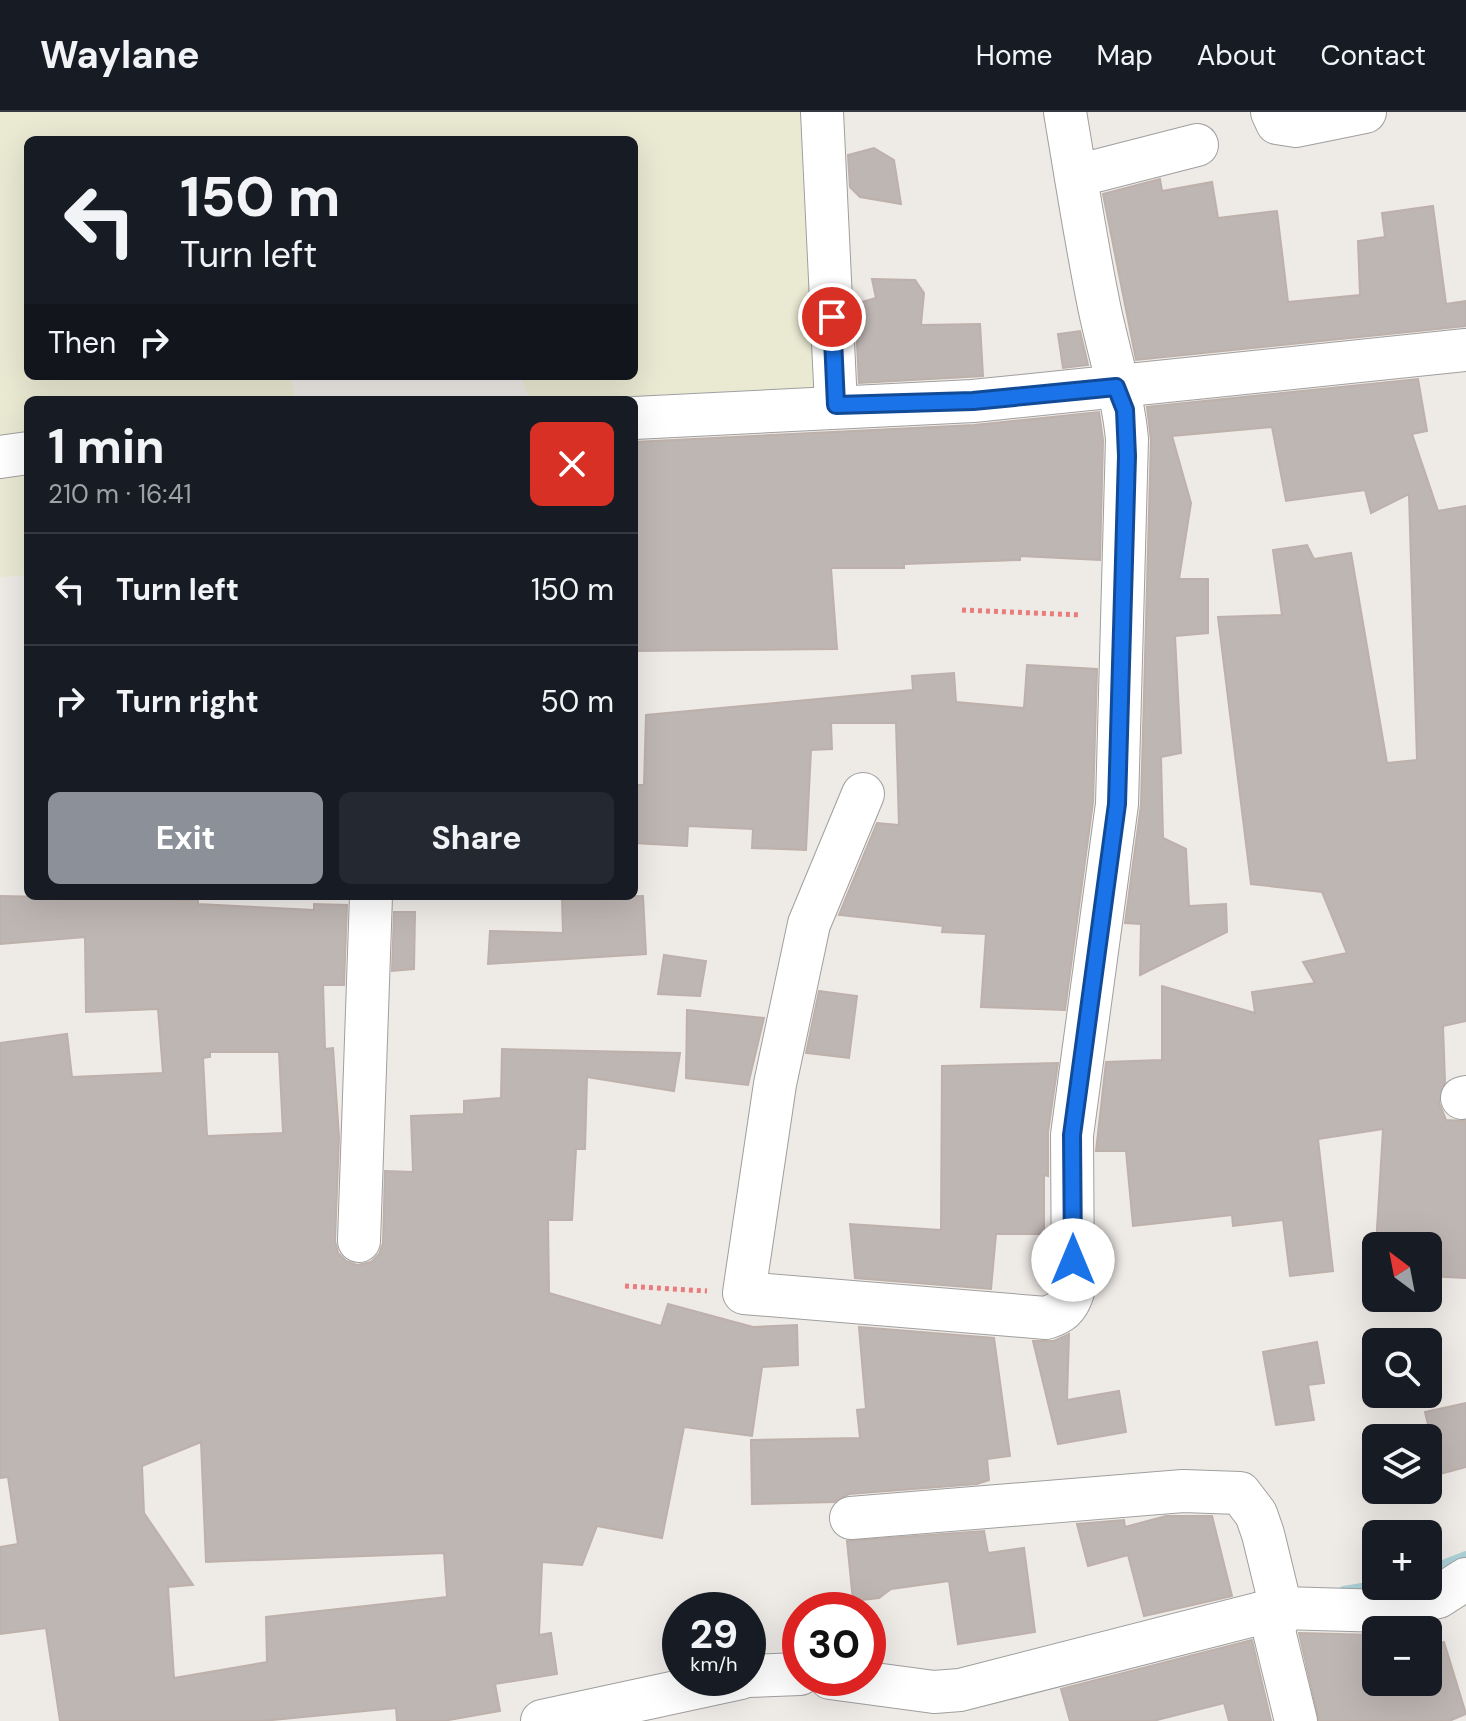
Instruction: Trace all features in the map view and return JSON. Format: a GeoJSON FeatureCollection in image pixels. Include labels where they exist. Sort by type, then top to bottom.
{"type":"FeatureCollection","features":[{"type":"Feature","properties":{"kind":"street"},"geometry":{"type":"LineString","coordinates":[[822,112],[836,405]]}},
{"type":"Feature","properties":{"kind":"street"},"geometry":{"type":"LineString","coordinates":[[863,794],[809,924],[775,1084],[744,1293],[1046,1318],[1060,1313],[1069,1305],[1073,1292],[1072,1135],[1117,804],[1127,439],[1125,410],[1116,387],[1065,112]]}},
{"type":"Feature","properties":{"kind":"street"},"geometry":{"type":"LineString","coordinates":[[1272,112],[1277,123],[1284,126],[1365,112]]}},
{"type":"Feature","properties":{"kind":"street"},"geometry":{"type":"LineString","coordinates":[[1076,176],[1197,145]]}},
{"type":"Feature","properties":{"kind":"street"},"geometry":{"type":"LineString","coordinates":[[638,418],[836,405],[973,401],[1466,350]]}},
{"type":"Feature","properties":{"kind":"street"},"geometry":{"type":"LineString","coordinates":[[0,457],[24,454]]}},
{"type":"Feature","properties":{"kind":"street"},"geometry":{"type":"LineString","coordinates":[[359,1241],[371,900]]}},
{"type":"Feature","properties":{"kind":"street"},"geometry":{"type":"LineString","coordinates":[[851,1518],[1005,1503],[1232,1490],[1248,1499],[1256,1514],[1281,1608],[1274,1631],[1296,1721]]}},
{"type":"Feature","properties":{"kind":"street"},"geometry":{"type":"LineString","coordinates":[[886,1686],[934,1692],[960,1690],[1281,1608],[1385,1611],[1438,1597],[1466,1579]]}},
{"type":"Feature","properties":{"kind":"street"},"geometry":{"type":"LineString","coordinates":[[542,1721],[662,1695]]}},
{"type":"Feature","properties":{"kind":"path"},"geometry":{"type":"LineString","coordinates":[[962,610],[1124,616]]}},
{"type":"Feature","properties":{"kind":"path"},"geometry":{"type":"LineString","coordinates":[[625,1286],[744,1293]]}},
{"type":"Feature","properties":{"kind":"green space"},"geometry":{"type":"Polygon","coordinates":[[[0,112],[810,112],[816,388],[625,396],[528,396],[522,380],[638,380],[638,136],[24,136],[24,380],[292,380],[294,396],[24,396],[24,575],[0,577],[0,112]]]}},
{"type":"Feature","properties":{"kind":"building"},"geometry":{"type":"Polygon","coordinates":[[[874,148],[894,160],[901,204],[860,197],[850,187],[848,155],[874,148]]]}},
{"type":"Feature","properties":{"kind":"building"},"geometry":{"type":"Polygon","coordinates":[[[1160,179],[1162,191],[1212,182],[1218,218],[1277,211],[1288,302],[1360,295],[1358,241],[1385,237],[1382,213],[1433,206],[1446,304],[1466,301],[1466,326],[1136,360],[1103,194],[1160,179]]]}},
{"type":"Feature","properties":{"kind":"building"},"geometry":{"type":"Polygon","coordinates":[[[872,279],[915,280],[924,293],[921,325],[980,324],[983,376],[859,383],[855,304],[876,298],[872,279]]]}},
{"type":"Feature","properties":{"kind":"building"},"geometry":{"type":"Polygon","coordinates":[[[1080,331],[1088,365],[1063,368],[1058,334],[1080,331]]]}},
{"type":"Feature","properties":{"kind":"building"},"geometry":{"type":"Polygon","coordinates":[[[1418,379],[1427,431],[1412,434],[1438,511],[1466,506],[1466,1021],[1443,1026],[1445,1082],[1439,1103],[1446,1120],[1466,1121],[1466,1278],[1442,1277],[1442,1232],[1377,1232],[1383,1129],[1318,1139],[1333,1271],[1290,1276],[1283,1220],[1233,1226],[1232,1215],[1133,1226],[1126,1151],[1096,1151],[1106,1062],[1162,1060],[1162,986],[1255,1013],[1252,992],[1315,983],[1303,962],[1347,953],[1322,892],[1251,884],[1218,617],[1282,615],[1273,550],[1307,545],[1314,559],[1351,553],[1387,763],[1417,760],[1409,494],[1371,513],[1365,490],[1286,501],[1272,427],[1172,436],[1191,503],[1179,579],[1208,579],[1208,633],[1175,636],[1181,753],[1161,757],[1163,838],[1186,849],[1189,906],[1226,904],[1227,932],[1140,975],[1141,924],[1125,923],[1141,805],[1151,440],[1147,407],[1418,379]]]}},
{"type":"Feature","properties":{"kind":"building"},"geometry":{"type":"Polygon","coordinates":[[[1099,412],[1103,440],[1100,560],[1020,556],[1020,560],[904,564],[904,568],[831,568],[837,649],[638,651],[638,442],[974,425],[1099,412]]]}},
{"type":"Feature","properties":{"kind":"building"},"geometry":{"type":"Polygon","coordinates":[[[1027,665],[1097,669],[1093,802],[1065,1010],[981,1007],[986,934],[942,932],[943,926],[839,915],[877,823],[899,825],[896,723],[831,723],[832,749],[811,750],[806,850],[752,848],[753,829],[688,826],[687,846],[638,843],[638,785],[644,785],[646,715],[913,690],[912,676],[954,673],[956,702],[1024,708],[1027,665]]]}},
{"type":"Feature","properties":{"kind":"building"},"geometry":{"type":"Polygon","coordinates":[[[0,896],[24,896],[24,900],[198,900],[198,904],[314,910],[314,904],[347,905],[344,985],[323,985],[325,1049],[333,1048],[339,1137],[335,1241],[338,1253],[346,1261],[357,1265],[371,1262],[379,1254],[383,1243],[385,1171],[413,1172],[411,1116],[464,1114],[464,1101],[501,1098],[502,1049],[680,1053],[674,1091],[587,1077],[585,1149],[576,1149],[572,1220],[548,1220],[549,1293],[661,1326],[668,1304],[753,1327],[797,1325],[798,1365],[762,1367],[752,1436],[684,1427],[662,1538],[597,1526],[582,1565],[542,1562],[539,1635],[551,1633],[557,1674],[495,1684],[500,1711],[443,1721],[397,1721],[396,1708],[262,1721],[60,1721],[46,1628],[0,1634],[0,1547],[18,1544],[8,1477],[0,1478],[0,1043],[67,1034],[72,1077],[163,1073],[158,1009],[86,1012],[85,937],[0,944],[0,896]],[[210,1052],[210,1057],[203,1058],[207,1136],[283,1133],[279,1052],[210,1052]],[[201,1442],[142,1466],[144,1513],[193,1585],[168,1587],[174,1678],[267,1662],[266,1617],[447,1597],[444,1553],[206,1562],[201,1442]]]}},
{"type":"Feature","properties":{"kind":"building"},"geometry":{"type":"Polygon","coordinates":[[[638,896],[643,896],[646,954],[488,964],[490,931],[563,933],[562,900],[638,900],[638,896]]]}},
{"type":"Feature","properties":{"kind":"building"},"geometry":{"type":"Polygon","coordinates":[[[394,912],[415,912],[414,969],[392,971],[394,912]]]}},
{"type":"Feature","properties":{"kind":"building"},"geometry":{"type":"Polygon","coordinates":[[[664,955],[706,961],[700,996],[658,994],[664,955]]]}},
{"type":"Feature","properties":{"kind":"building"},"geometry":{"type":"Polygon","coordinates":[[[819,991],[857,996],[849,1058],[806,1053],[819,991]]]}},
{"type":"Feature","properties":{"kind":"building"},"geometry":{"type":"Polygon","coordinates":[[[687,1010],[764,1018],[748,1085],[686,1078],[687,1010]]]}},
{"type":"Feature","properties":{"kind":"building"},"geometry":{"type":"Polygon","coordinates":[[[1058,1063],[1048,1132],[1048,1176],[1044,1175],[1044,1234],[996,1234],[991,1289],[855,1278],[850,1224],[941,1230],[942,1066],[1058,1063]]]}},
{"type":"Feature","properties":{"kind":"building"},"geometry":{"type":"Polygon","coordinates":[[[859,1327],[994,1338],[1010,1456],[987,1459],[989,1480],[977,1484],[849,1494],[834,1502],[752,1504],[751,1440],[860,1438],[857,1410],[866,1409],[859,1327]]]}},
{"type":"Feature","properties":{"kind":"building"},"geometry":{"type":"Polygon","coordinates":[[[1069,1334],[1067,1400],[1119,1391],[1126,1432],[1058,1444],[1033,1341],[1054,1341],[1069,1334]]]}},
{"type":"Feature","properties":{"kind":"building"},"geometry":{"type":"Polygon","coordinates":[[[1317,1342],[1324,1383],[1308,1385],[1314,1420],[1276,1425],[1263,1352],[1317,1342]]]}},
{"type":"Feature","properties":{"kind":"building"},"geometry":{"type":"Polygon","coordinates":[[[1466,1403],[1466,1467],[1442,1473],[1442,1424],[1428,1424],[1425,1412],[1466,1403]]]}},
{"type":"Feature","properties":{"kind":"building"},"geometry":{"type":"Polygon","coordinates":[[[1166,1516],[1212,1516],[1232,1596],[1144,1616],[1128,1555],[1088,1566],[1077,1524],[1124,1520],[1125,1527],[1166,1516]]]}},
{"type":"Feature","properties":{"kind":"building"},"geometry":{"type":"Polygon","coordinates":[[[984,1531],[988,1553],[1024,1548],[1035,1632],[958,1644],[949,1581],[891,1589],[886,1593],[852,1592],[847,1541],[984,1531]]]}},
{"type":"Feature","properties":{"kind":"building"},"geometry":{"type":"Polygon","coordinates":[[[1299,1633],[1362,1635],[1362,1696],[1442,1696],[1444,1642],[1466,1714],[1449,1721],[1319,1721],[1299,1633]]]}},
{"type":"Feature","properties":{"kind":"building"},"geometry":{"type":"Polygon","coordinates":[[[1252,1640],[1271,1721],[1229,1721],[1224,1703],[1153,1721],[1070,1721],[1061,1689],[1252,1640]]]}},
{"type":"Feature","properties":{"kind":"waterway"},"geometry":{"type":"LineString","coordinates":[[1442,1566],[1466,1557]]}},
{"type":"Feature","properties":{"kind":"waterway"},"geometry":{"type":"LineString","coordinates":[[1344,1592],[1362,1589]]}},
{"type":"Feature","properties":{"kind":"route"},"geometry":{"type":"LineString","coordinates":[[832,317],[836,405],[973,401],[1116,387],[1125,410],[1127,456],[1117,804],[1072,1135],[1073,1260]]}}]}
